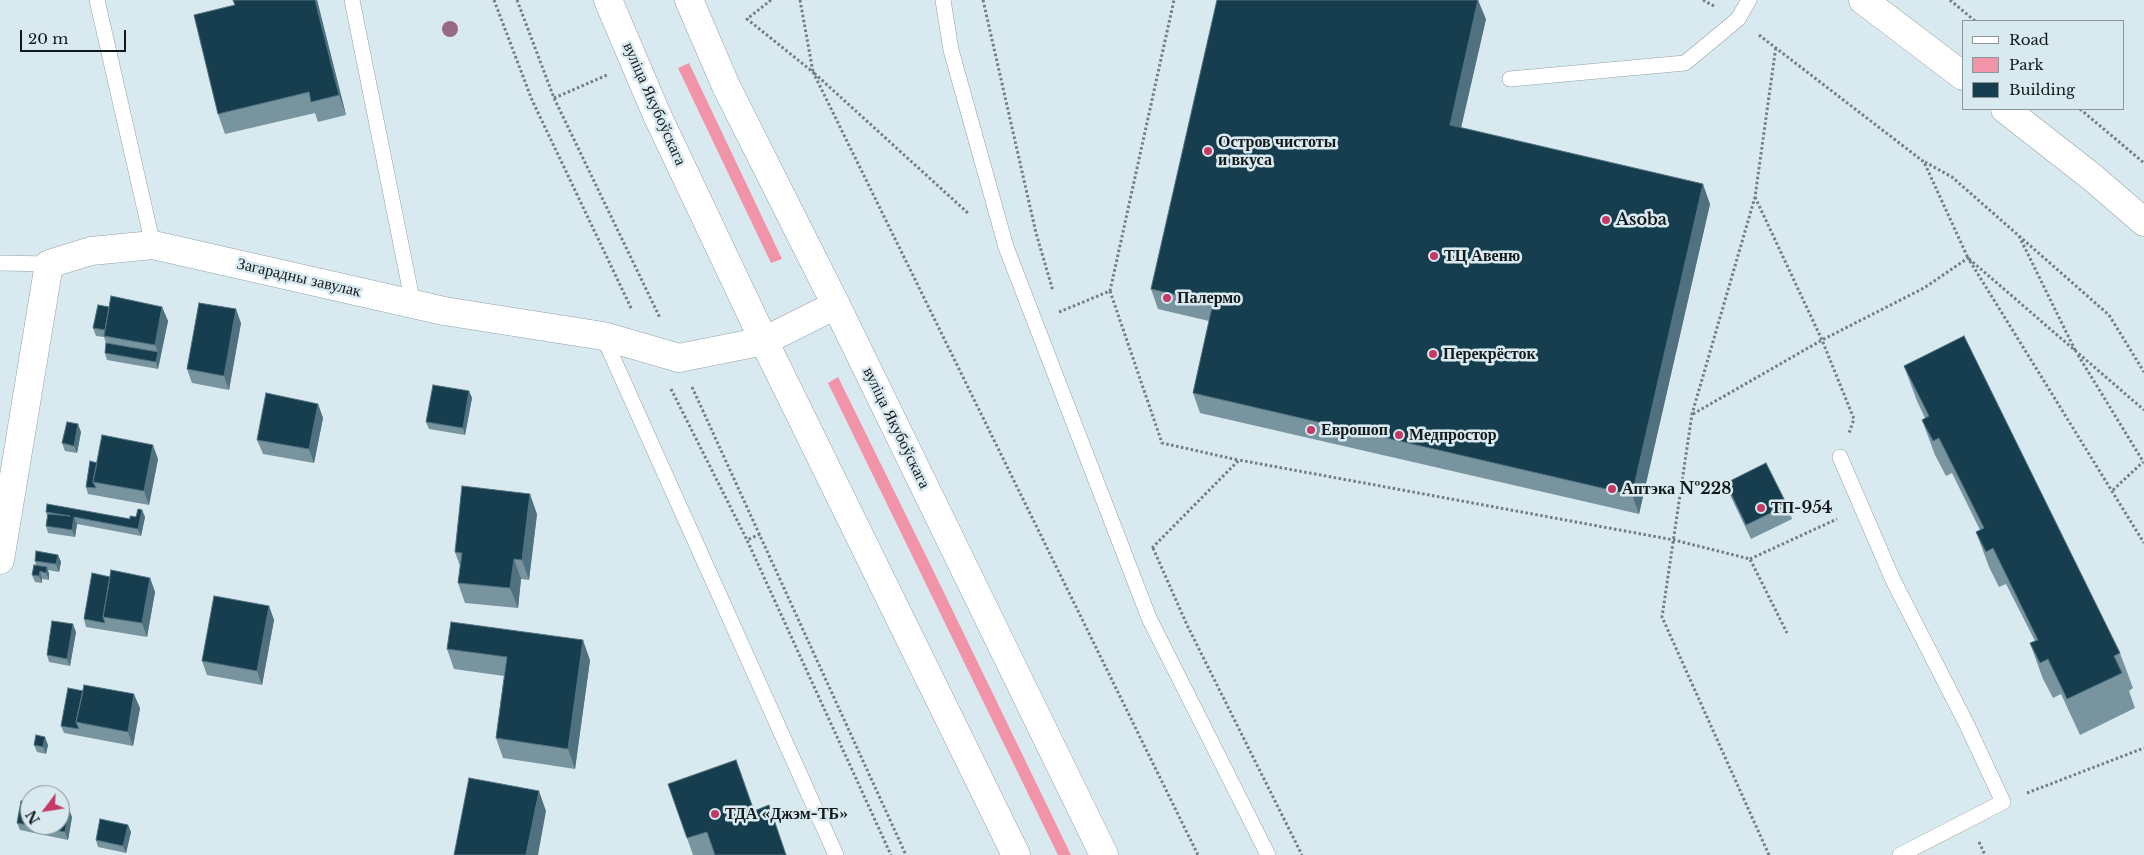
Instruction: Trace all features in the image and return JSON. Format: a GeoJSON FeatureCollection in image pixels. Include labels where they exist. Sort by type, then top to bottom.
{"type":"FeatureCollection","features":[{"type":"Feature","properties":{"kind":"main road","name":"вуліца Якубоўскага"},"geometry":{"type":"LineString","coordinates":[[608,0],[657,115],[764,341],[1016,855]]}},
{"type":"Feature","properties":{"kind":"main road","name":"вуліца Якубоўскага"},"geometry":{"type":"LineString","coordinates":[[689,0],[726,86],[836,305],[1104,855]]}},
{"type":"Feature","properties":{"kind":"main road"},"geometry":{"type":"LineString","coordinates":[[1863,0],[1962,75]]}},
{"type":"Feature","properties":{"kind":"main road"},"geometry":{"type":"LineString","coordinates":[[2006,110],[2093,178],[2144,222]]}},
{"type":"Feature","properties":{"kind":"main road","name":"Загарадны завулак"},"geometry":{"type":"LineString","coordinates":[[48,264],[91,251],[154,245],[413,304],[603,336],[679,358],[764,341],[836,305]]}},
{"type":"Feature","properties":{"kind":"main road"},"geometry":{"type":"LineString","coordinates":[[0,560],[48,264]]}},
{"type":"Feature","properties":{"kind":"lane"},"geometry":{"type":"LineString","coordinates":[[97,0],[154,245]]}},
{"type":"Feature","properties":{"kind":"lane"},"geometry":{"type":"LineString","coordinates":[[352,0],[413,304]]}},
{"type":"Feature","properties":{"kind":"lane"},"geometry":{"type":"LineString","coordinates":[[943,0],[951,50],[1009,257],[1149,618],[1268,855]]}},
{"type":"Feature","properties":{"kind":"lane"},"geometry":{"type":"LineString","coordinates":[[1510,79],[1685,63],[1738,20],[1749,0]]}},
{"type":"Feature","properties":{"kind":"lane"},"geometry":{"type":"LineString","coordinates":[[0,263],[48,264]]}},
{"type":"Feature","properties":{"kind":"lane"},"geometry":{"type":"LineString","coordinates":[[603,336],[836,855]]}},
{"type":"Feature","properties":{"kind":"lane"},"geometry":{"type":"LineString","coordinates":[[1840,457],[1893,580],[1966,723],[2003,802],[1900,855]]}},
{"type":"Feature","properties":{"kind":"path"},"geometry":{"type":"LineString","coordinates":[[494,0],[532,100],[652,350],[747,540],[891,855]]}},
{"type":"Feature","properties":{"kind":"path"},"geometry":{"type":"LineString","coordinates":[[517,0],[554,98],[679,358],[906,855]]}},
{"type":"Feature","properties":{"kind":"path"},"geometry":{"type":"LineString","coordinates":[[771,0],[747,18],[813,72],[970,215]]}},
{"type":"Feature","properties":{"kind":"path"},"geometry":{"type":"LineString","coordinates":[[800,0],[813,72],[1198,855]]}},
{"type":"Feature","properties":{"kind":"path"},"geometry":{"type":"LineString","coordinates":[[983,0],[1036,233],[1054,294]]}},
{"type":"Feature","properties":{"kind":"path"},"geometry":{"type":"LineString","coordinates":[[1174,0],[1110,291],[1162,443],[1239,460],[1674,540],[1750,560],[1862,507]]}},
{"type":"Feature","properties":{"kind":"path"},"geometry":{"type":"LineString","coordinates":[[1703,0],[1738,20],[1776,46],[1924,162],[1952,177],[2109,315],[2144,372]]}},
{"type":"Feature","properties":{"kind":"path"},"geometry":{"type":"LineString","coordinates":[[1950,0],[1975,20]]}},
{"type":"Feature","properties":{"kind":"path"},"geometry":{"type":"LineString","coordinates":[[1769,855],[1662,617],[1692,414],[1755,198],[1776,46]]}},
{"type":"Feature","properties":{"kind":"path"},"geometry":{"type":"LineString","coordinates":[[554,98],[608,75]]}},
{"type":"Feature","properties":{"kind":"path"},"geometry":{"type":"LineString","coordinates":[[2081,110],[2144,163]]}},
{"type":"Feature","properties":{"kind":"path"},"geometry":{"type":"LineString","coordinates":[[1924,162],[1968,258],[2144,543]]}},
{"type":"Feature","properties":{"kind":"path"},"geometry":{"type":"LineString","coordinates":[[1755,198],[1822,340],[1854,419],[1840,457]]}},
{"type":"Feature","properties":{"kind":"path"},"geometry":{"type":"LineString","coordinates":[[2018,235],[2076,353],[2144,463],[2113,490]]}},
{"type":"Feature","properties":{"kind":"path"},"geometry":{"type":"LineString","coordinates":[[1692,414],[1822,340],[1924,288],[1968,258]]}},
{"type":"Feature","properties":{"kind":"path"},"geometry":{"type":"LineString","coordinates":[[1968,258],[2144,410]]}},
{"type":"Feature","properties":{"kind":"path"},"geometry":{"type":"LineString","coordinates":[[1060,312],[1110,291]]}},
{"type":"Feature","properties":{"kind":"path"},"geometry":{"type":"LineString","coordinates":[[1057,303],[1063,321]]}},
{"type":"Feature","properties":{"kind":"path"},"geometry":{"type":"LineString","coordinates":[[1152,548],[1239,460]]}},
{"type":"Feature","properties":{"kind":"path"},"geometry":{"type":"LineString","coordinates":[[747,540],[760,534]]}},
{"type":"Feature","properties":{"kind":"path"},"geometry":{"type":"LineString","coordinates":[[1149,538],[1188,626],[1302,855]]}},
{"type":"Feature","properties":{"kind":"path"},"geometry":{"type":"LineString","coordinates":[[1750,560],[1788,633]]}},
{"type":"Feature","properties":{"kind":"path"},"geometry":{"type":"LineString","coordinates":[[2003,802],[2144,748]]}},
{"type":"Feature","properties":{"kind":"green space"},"geometry":{"type":"Polygon","coordinates":[[[689,63],[782,259],[771,263],[678,68],[689,63]]]}},
{"type":"Feature","properties":{"kind":"green space"},"geometry":{"type":"Polygon","coordinates":[[[838,377],[1071,855],[1058,855],[828,383],[838,377]]]}},
{"type":"Feature","properties":{"kind":"building"},"geometry":{"type":"Polygon","coordinates":[[[233,0],[315,0],[339,95],[311,102],[309,92],[218,114],[194,15],[235,5],[233,0]]]}},
{"type":"Feature","properties":{"kind":"building","name":"ТЦ Авеню"},"geometry":{"type":"Polygon","coordinates":[[[1217,0],[1478,0],[1450,125],[1703,184],[1632,495],[1193,393],[1213,303],[1151,289],[1217,0]]]}},
{"type":"Feature","properties":{"kind":"building"},"geometry":{"type":"Polygon","coordinates":[[[111,296],[162,307],[155,345],[104,336],[111,296]]]}},
{"type":"Feature","properties":{"kind":"building"},"geometry":{"type":"Polygon","coordinates":[[[199,303],[236,309],[224,376],[187,369],[199,303]]]}},
{"type":"Feature","properties":{"kind":"building"},"geometry":{"type":"Polygon","coordinates":[[[98,305],[109,307],[105,330],[93,328],[98,305]]]}},
{"type":"Feature","properties":{"kind":"building"},"geometry":{"type":"Polygon","coordinates":[[[1964,336],[2120,653],[2114,656],[2122,673],[2067,699],[2048,659],[2040,663],[2030,643],[2038,640],[1993,548],[1986,552],[1976,532],[1984,528],[1939,438],[1933,441],[1922,420],[1929,416],[1904,366],[1964,336]]]}},
{"type":"Feature","properties":{"kind":"building"},"geometry":{"type":"Polygon","coordinates":[[[106,343],[158,352],[156,362],[105,353],[106,343]]]}},
{"type":"Feature","properties":{"kind":"building"},"geometry":{"type":"Polygon","coordinates":[[[433,385],[469,391],[463,428],[426,422],[433,385]]]}},
{"type":"Feature","properties":{"kind":"building"},"geometry":{"type":"Polygon","coordinates":[[[266,393],[318,404],[309,449],[257,440],[266,393]]]}},
{"type":"Feature","properties":{"kind":"building"},"geometry":{"type":"Polygon","coordinates":[[[67,422],[78,424],[74,446],[62,443],[67,422]]]}},
{"type":"Feature","properties":{"kind":"building"},"geometry":{"type":"Polygon","coordinates":[[[102,435],[153,445],[144,491],[93,482],[102,435]]]}},
{"type":"Feature","properties":{"kind":"building"},"geometry":{"type":"Polygon","coordinates":[[[90,461],[97,463],[93,482],[96,488],[86,487],[90,461]]]}},
{"type":"Feature","properties":{"kind":"building","name":"ТП-954"},"geometry":{"type":"Polygon","coordinates":[[[1766,463],[1787,505],[1746,525],[1726,483],[1766,463]]]}},
{"type":"Feature","properties":{"kind":"building"},"geometry":{"type":"Polygon","coordinates":[[[462,486],[530,494],[522,560],[514,559],[510,588],[458,583],[462,553],[455,552],[462,486]]]}},
{"type":"Feature","properties":{"kind":"building"},"geometry":{"type":"Polygon","coordinates":[[[47,504],[130,519],[130,516],[136,517],[138,509],[142,510],[138,529],[74,517],[72,530],[46,526],[48,514],[70,516],[46,512],[47,504]]]}},
{"type":"Feature","properties":{"kind":"building"},"geometry":{"type":"Polygon","coordinates":[[[36,551],[58,555],[56,564],[35,561],[36,551]]]}},
{"type":"Feature","properties":{"kind":"building"},"geometry":{"type":"Polygon","coordinates":[[[34,565],[47,567],[46,573],[40,571],[39,576],[32,575],[34,565]]]}},
{"type":"Feature","properties":{"kind":"building"},"geometry":{"type":"Polygon","coordinates":[[[111,570],[150,578],[142,623],[103,617],[111,570]]]}},
{"type":"Feature","properties":{"kind":"building"},"geometry":{"type":"Polygon","coordinates":[[[92,573],[110,577],[103,617],[105,623],[84,619],[92,573]]]}},
{"type":"Feature","properties":{"kind":"building"},"geometry":{"type":"Polygon","coordinates":[[[214,596],[269,606],[257,671],[202,661],[214,596]]]}},
{"type":"Feature","properties":{"kind":"building"},"geometry":{"type":"Polygon","coordinates":[[[52,621],[73,624],[67,659],[47,655],[52,621]]]}},
{"type":"Feature","properties":{"kind":"building"},"geometry":{"type":"Polygon","coordinates":[[[451,622],[583,640],[568,749],[496,738],[507,657],[447,649],[451,622]]]}},
{"type":"Feature","properties":{"kind":"building"},"geometry":{"type":"Polygon","coordinates":[[[84,685],[134,694],[128,732],[76,722],[84,685]]]}},
{"type":"Feature","properties":{"kind":"building"},"geometry":{"type":"Polygon","coordinates":[[[68,688],[83,691],[76,722],[79,729],[61,726],[68,688]]]}},
{"type":"Feature","properties":{"kind":"building"},"geometry":{"type":"Polygon","coordinates":[[[36,735],[45,737],[43,747],[34,745],[36,735]]]}},
{"type":"Feature","properties":{"kind":"building"},"geometry":{"type":"Polygon","coordinates":[[[736,760],[754,811],[769,805],[786,855],[715,855],[707,832],[687,838],[668,784],[736,760]]]}},
{"type":"Feature","properties":{"kind":"building"},"geometry":{"type":"Polygon","coordinates":[[[469,778],[539,791],[526,855],[454,855],[469,778]]]}},
{"type":"Feature","properties":{"kind":"building"},"geometry":{"type":"Polygon","coordinates":[[[20,806],[20,824],[17,823],[20,806]]]}},
{"type":"Feature","properties":{"kind":"building"},"geometry":{"type":"Polygon","coordinates":[[[100,819],[128,825],[123,846],[96,840],[100,819]]]}},
{"type":"Feature","properties":{"kind":"place","name":"Остров чистоты и вкуса"},"geometry":{"type":"Point","coordinates":[1208,151]}},
{"type":"Feature","properties":{"kind":"place","name":"Asoba"},"geometry":{"type":"Point","coordinates":[1606,220]}},
{"type":"Feature","properties":{"kind":"place","name":"ТЦ Авеню"},"geometry":{"type":"Point","coordinates":[1434,256]}},
{"type":"Feature","properties":{"kind":"place","name":"Палермо"},"geometry":{"type":"Point","coordinates":[1167,298]}},
{"type":"Feature","properties":{"kind":"place","name":"Перекрёсток"},"geometry":{"type":"Point","coordinates":[1433,354]}},
{"type":"Feature","properties":{"kind":"place","name":"Еврошоп"},"geometry":{"type":"Point","coordinates":[1311,430]}},
{"type":"Feature","properties":{"kind":"place","name":"Медпростор"},"geometry":{"type":"Point","coordinates":[1399,435]}},
{"type":"Feature","properties":{"kind":"place","name":"Аптэка №228"},"geometry":{"type":"Point","coordinates":[1612,489]}},
{"type":"Feature","properties":{"kind":"place","name":"ТП-954"},"geometry":{"type":"Point","coordinates":[1761,508]}},
{"type":"Feature","properties":{"kind":"place","name":"ТДА «Джэм-ТБ»"},"geometry":{"type":"Point","coordinates":[715,814]}}]}
